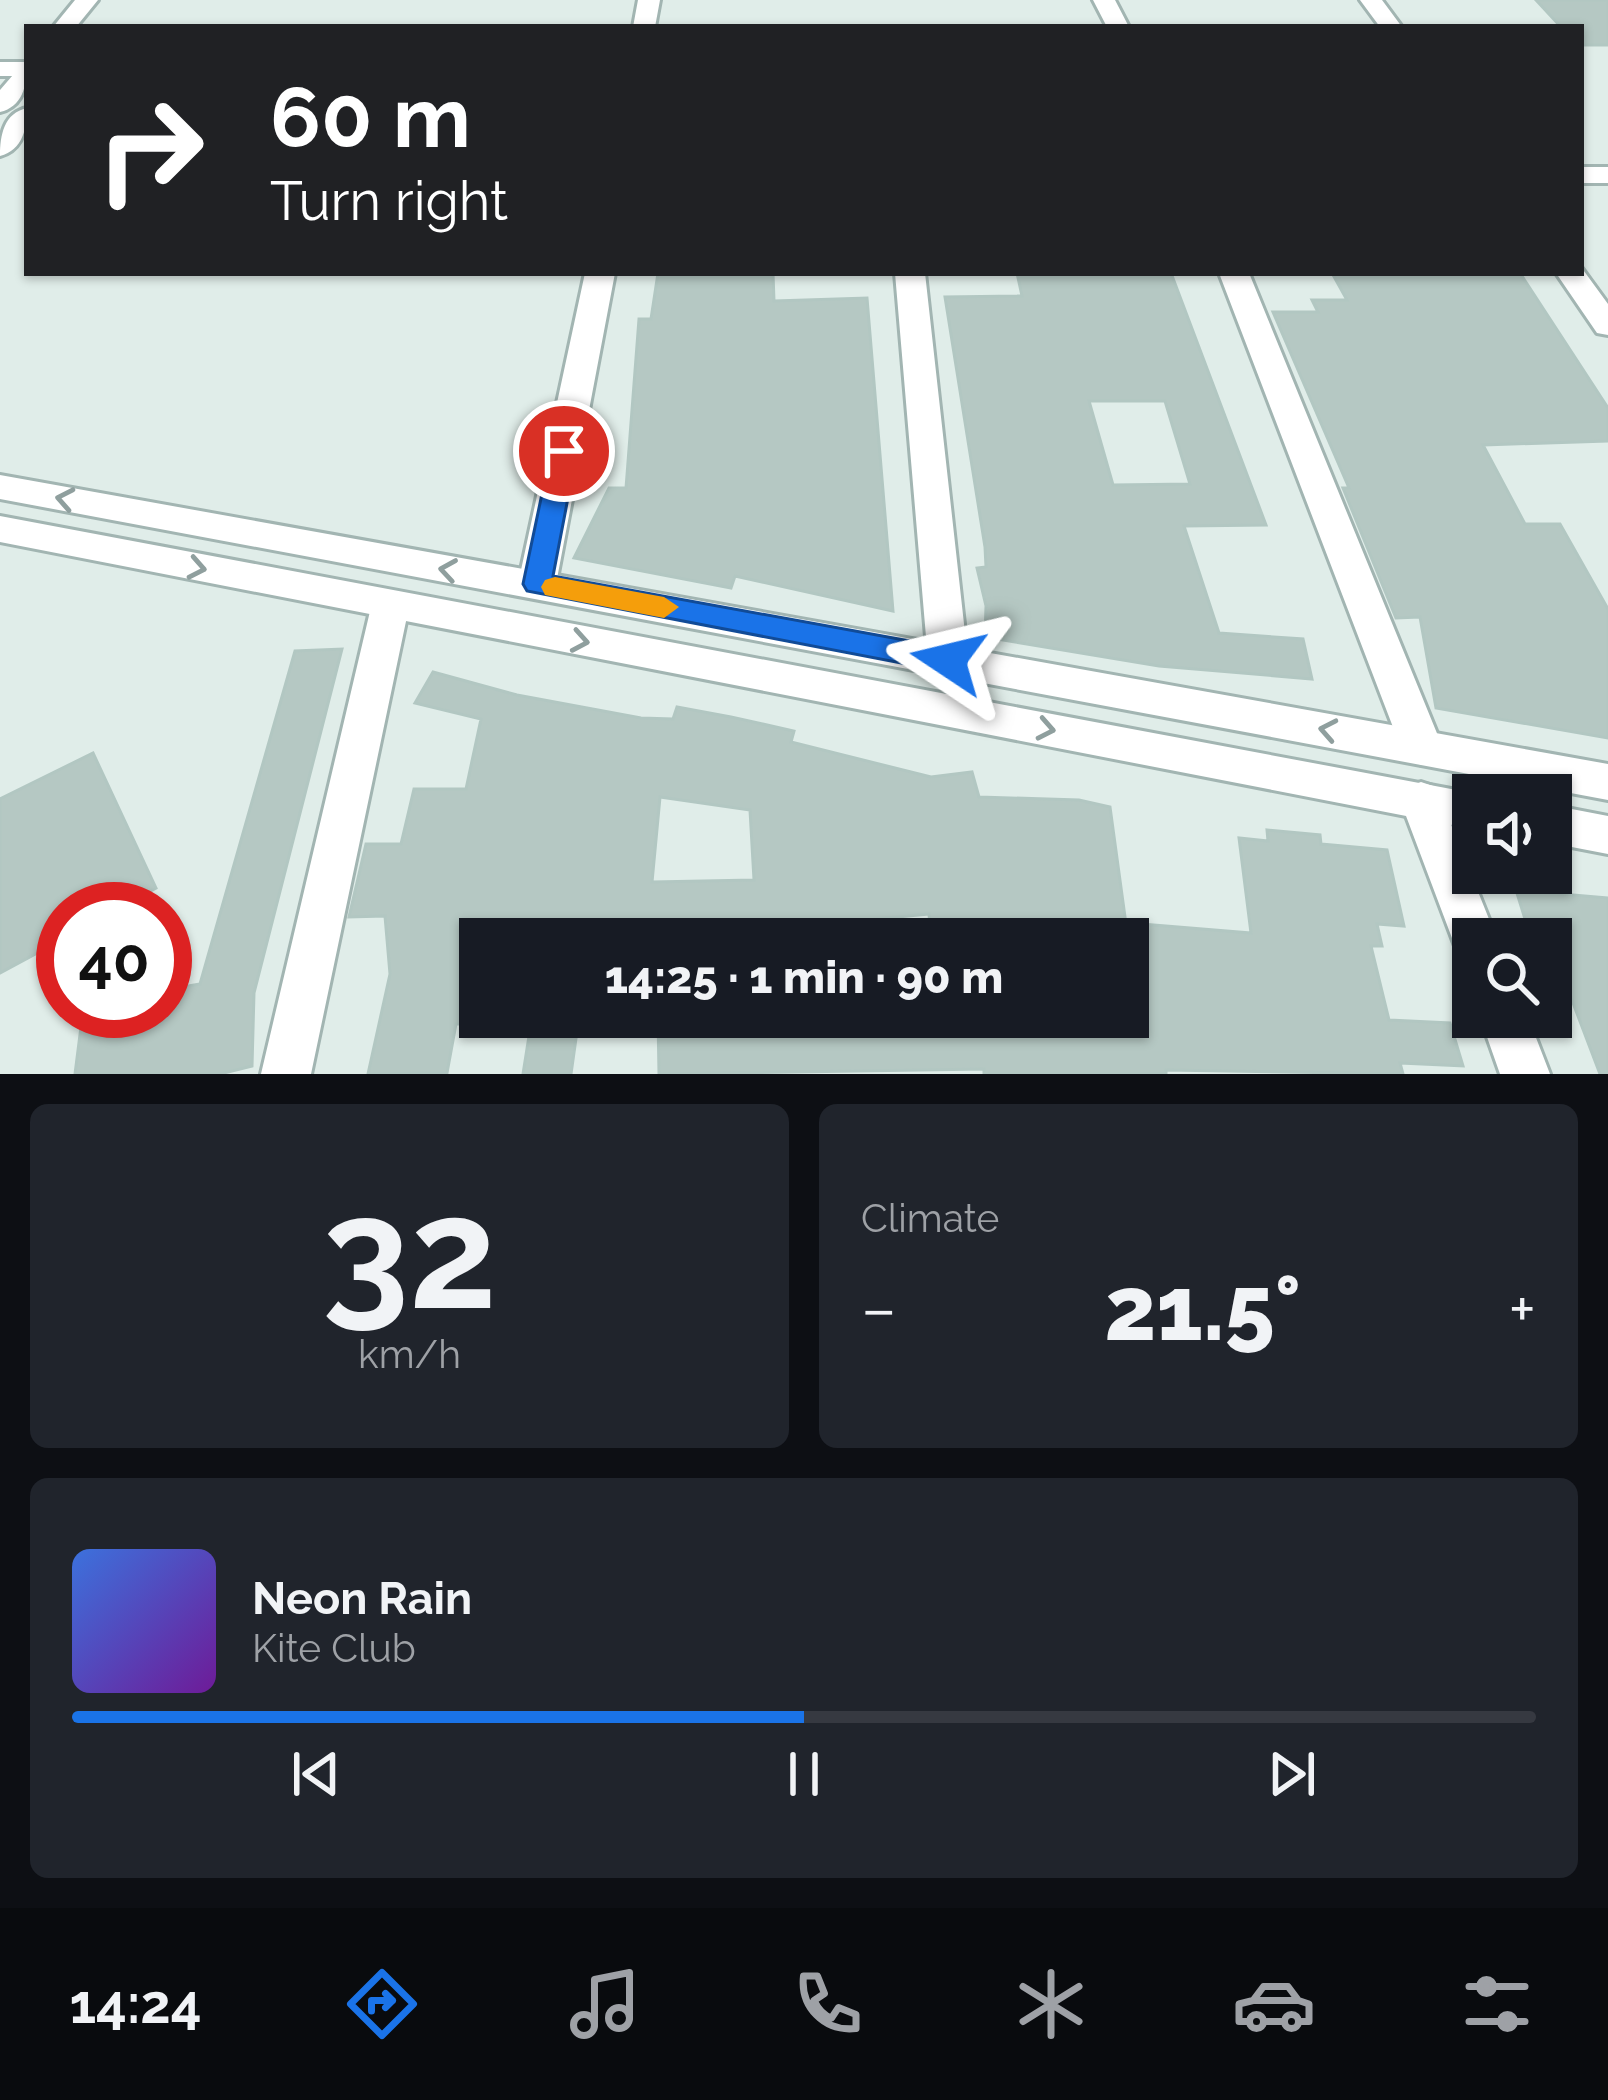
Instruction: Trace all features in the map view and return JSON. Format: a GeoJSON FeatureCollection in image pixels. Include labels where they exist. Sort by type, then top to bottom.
{"type":"FeatureCollection","features":[{"type":"Feature","properties":{"kind":"street"},"geometry":{"type":"LineString","coordinates":[[67,24],[87,0]]}},
{"type":"Feature","properties":{"kind":"street"},"geometry":{"type":"LineString","coordinates":[[92,24],[112,0]]}},
{"type":"Feature","properties":{"kind":"street"},"geometry":{"type":"LineString","coordinates":[[0,105],[24,75]]}},
{"type":"Feature","properties":{"kind":"street"},"geometry":{"type":"LineString","coordinates":[[0,148],[24,120]]}},
{"type":"Feature","properties":{"kind":"street"},"geometry":{"type":"LineString","coordinates":[[537,584],[599,276]]}},
{"type":"Feature","properties":{"kind":"street"},"geometry":{"type":"LineString","coordinates":[[910,276],[948,660]]}},
{"type":"Feature","properties":{"kind":"street"},"geometry":{"type":"LineString","coordinates":[[1235,276],[1422,748]]}},
{"type":"Feature","properties":{"kind":"street"},"geometry":{"type":"LineString","coordinates":[[1573,276],[1608,326]]}},
{"type":"Feature","properties":{"kind":"street"},"geometry":{"type":"LineString","coordinates":[[0,487],[1608,782]]}},
{"type":"Feature","properties":{"kind":"street"},"geometry":{"type":"LineString","coordinates":[[0,529],[1452,806]]}},
{"type":"Feature","properties":{"kind":"street"},"geometry":{"type":"LineString","coordinates":[[286,1074],[390,607]]}},
{"type":"Feature","properties":{"kind":"street"},"geometry":{"type":"LineString","coordinates":[[1421,800],[1466,918]]}},
{"type":"Feature","properties":{"kind":"street"},"geometry":{"type":"LineString","coordinates":[[1572,828],[1608,835]]}},
{"type":"Feature","properties":{"kind":"street"},"geometry":{"type":"LineString","coordinates":[[1512,1038],[1525,1074]]}},
{"type":"Feature","properties":{"kind":"building"},"geometry":{"type":"Polygon","coordinates":[[[1536,0],[1608,0],[1608,45],[1584,45],[1584,24],[1558,24],[1536,0]]]}},
{"type":"Feature","properties":{"kind":"building"},"geometry":{"type":"Polygon","coordinates":[[[658,276],[773,276],[774,301],[867,298],[893,611],[735,576],[731,588],[574,558],[609,488],[626,488],[639,319],[651,319],[658,276]]]}},
{"type":"Feature","properties":{"kind":"building"},"geometry":{"type":"Polygon","coordinates":[[[1018,276],[1172,276],[1266,525],[1184,526],[1219,633],[1303,639],[1312,679],[1159,666],[985,637],[986,606],[977,568],[986,567],[985,547],[945,297],[1022,296],[1018,276]],[[1089,401],[1113,485],[1190,484],[1165,401],[1089,401]]]}},
{"type":"Feature","properties":{"kind":"building"},"geometry":{"type":"Polygon","coordinates":[[[1334,276],[1522,276],[1608,408],[1608,441],[1483,445],[1525,524],[1560,524],[1608,609],[1608,738],[1436,708],[1420,617],[1396,618],[1343,488],[1349,488],[1273,312],[1318,312],[1312,300],[1347,300],[1334,276]]]}},
{"type":"Feature","properties":{"kind":"building"},"geometry":{"type":"Polygon","coordinates":[[[342,649],[254,993],[252,1066],[220,1074],[75,1074],[80,1038],[192,1038],[192,985],[200,984],[295,651],[342,649]]]}},
{"type":"Feature","properties":{"kind":"building"},"geometry":{"type":"Polygon","coordinates":[[[433,672],[517,695],[641,718],[673,719],[677,707],[794,731],[791,742],[931,777],[972,772],[979,797],[1079,800],[1110,807],[1125,918],[929,918],[929,914],[887,918],[459,918],[459,1024],[447,1073],[368,1074],[390,974],[385,916],[349,917],[366,844],[401,844],[414,789],[466,789],[481,719],[415,703],[433,672]],[[660,797],[652,882],[754,880],[750,810],[660,797]]]}},
{"type":"Feature","properties":{"kind":"building"},"geometry":{"type":"Polygon","coordinates":[[[93,753],[153,882],[36,882],[36,954],[0,973],[0,799],[93,753]]]}},
{"type":"Feature","properties":{"kind":"building"},"geometry":{"type":"Polygon","coordinates":[[[1267,830],[1320,835],[1321,844],[1387,850],[1404,926],[1377,924],[1382,946],[1371,946],[1389,1020],[1450,1023],[1463,1066],[1400,1063],[1403,1074],[1166,1070],[1166,1074],[984,1074],[984,1069],[659,1074],[658,1038],[1149,1038],[1149,925],[1251,933],[1239,838],[1268,841],[1267,830]]]}},
{"type":"Feature","properties":{"kind":"building"},"geometry":{"type":"Polygon","coordinates":[[[1517,894],[1608,898],[1608,1074],[1600,1074],[1572,1000],[1572,918],[1525,918],[1517,894]]]}},
{"type":"Feature","properties":{"kind":"building"},"geometry":{"type":"Polygon","coordinates":[[[529,1038],[576,1038],[571,1074],[523,1074],[529,1038]]]}},
{"type":"Feature","properties":{"kind":"slow traffic"},"geometry":{"type":"LineString","coordinates":[[555,587],[664,607]]}},
{"type":"Feature","properties":{"kind":"route"},"geometry":{"type":"LineString","coordinates":[[564,451],[537,584],[948,660]]}}]}
